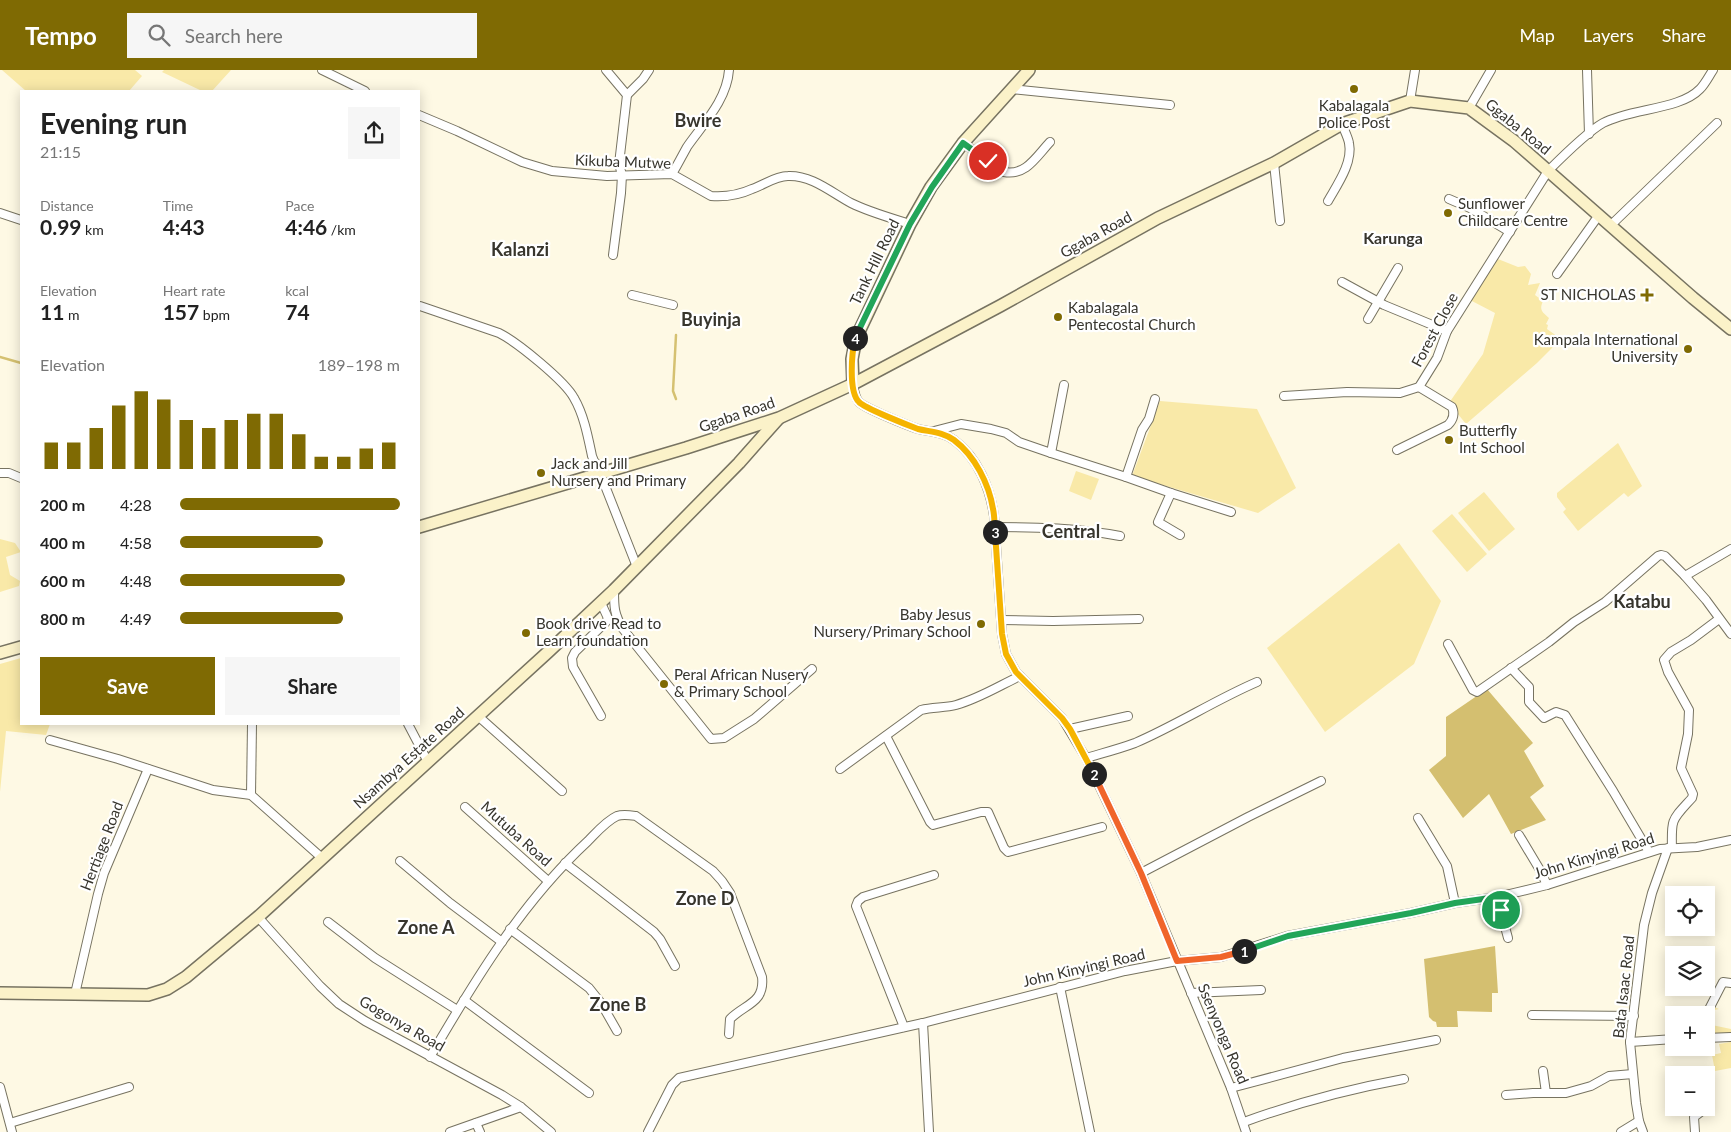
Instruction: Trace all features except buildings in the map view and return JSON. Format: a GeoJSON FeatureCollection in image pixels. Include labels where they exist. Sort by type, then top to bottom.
{"type":"FeatureCollection","features":[{"type":"Feature","properties":{"kind":"main road","name":"Tank Hill Road"},"geometry":{"type":"LineString","coordinates":[[853,384],[852,359],[856,338],[910,224],[932,187],[963,143],[1029,70]]}},
{"type":"Feature","properties":{"kind":"main road","name":"Ggaba Road"},"geometry":{"type":"LineString","coordinates":[[420,527],[686,448],[779,418],[853,384],[1000,306],[1158,218],[1274,163],[1342,124],[1410,101],[1469,108],[1514,142],[1731,329]]}},
{"type":"Feature","properties":{"kind":"main road","name":"Nsambya Estate Road"},"geometry":{"type":"LineString","coordinates":[[0,994],[148,995],[168,989],[186,977],[258,917],[601,603],[739,463],[779,418]]}},
{"type":"Feature","properties":{"kind":"main road"},"geometry":{"type":"LineString","coordinates":[[0,653],[20,647]]}},
{"type":"Feature","properties":{"kind":"street"},"geometry":{"type":"LineString","coordinates":[[322,70],[363,90]]}},
{"type":"Feature","properties":{"kind":"street"},"geometry":{"type":"LineString","coordinates":[[606,70],[627,95]]}},
{"type":"Feature","properties":{"kind":"street"},"geometry":{"type":"LineString","coordinates":[[613,255],[622,193],[622,176],[619,164],[627,95],[649,70]]}},
{"type":"Feature","properties":{"kind":"street"},"geometry":{"type":"LineString","coordinates":[[672,174],[687,148],[712,115],[729,70]]}},
{"type":"Feature","properties":{"kind":"street"},"geometry":{"type":"LineString","coordinates":[[1410,101],[1415,70]]}},
{"type":"Feature","properties":{"kind":"street"},"geometry":{"type":"LineString","coordinates":[[1469,108],[1491,70]]}},
{"type":"Feature","properties":{"kind":"street"},"geometry":{"type":"LineString","coordinates":[[1587,70],[1589,134]]}},
{"type":"Feature","properties":{"kind":"street","name":"Forest Close"},"geometry":{"type":"LineString","coordinates":[[1284,396],[1347,392],[1400,393],[1420,387],[1436,358],[1447,331],[1548,171],[1602,124],[1625,113],[1678,102],[1700,89],[1713,70]]}},
{"type":"Feature","properties":{"kind":"street"},"geometry":{"type":"LineString","coordinates":[[1012,89],[1170,105]]}},
{"type":"Feature","properties":{"kind":"street","name":"Kikuba Mutwe"},"geometry":{"type":"LineString","coordinates":[[420,114],[522,162],[552,172],[607,176],[672,174],[711,196],[732,196],[753,189],[778,177],[797,176],[814,181],[852,204],[910,224]]}},
{"type":"Feature","properties":{"kind":"street"},"geometry":{"type":"LineString","coordinates":[[1611,226],[1717,123]]}},
{"type":"Feature","properties":{"kind":"street"},"geometry":{"type":"LineString","coordinates":[[1328,201],[1346,166],[1349,154],[1350,144],[1342,124]]}},
{"type":"Feature","properties":{"kind":"street"},"geometry":{"type":"LineString","coordinates":[[963,143],[1004,172],[1011,173],[1023,171],[1050,142]]}},
{"type":"Feature","properties":{"kind":"street"},"geometry":{"type":"LineString","coordinates":[[1274,163],[1280,221]]}},
{"type":"Feature","properties":{"kind":"street"},"geometry":{"type":"LineString","coordinates":[[1449,199],[1470,208],[1510,232]]}},
{"type":"Feature","properties":{"kind":"street"},"geometry":{"type":"LineString","coordinates":[[0,213],[20,220]]}},
{"type":"Feature","properties":{"kind":"street"},"geometry":{"type":"LineString","coordinates":[[1557,274],[1599,215]]}},
{"type":"Feature","properties":{"kind":"street"},"geometry":{"type":"LineString","coordinates":[[1368,318],[1398,268]]}},
{"type":"Feature","properties":{"kind":"street"},"geometry":{"type":"LineString","coordinates":[[1342,282],[1378,302],[1447,331]]}},
{"type":"Feature","properties":{"kind":"street"},"geometry":{"type":"LineString","coordinates":[[632,295],[673,305]]}},
{"type":"Feature","properties":{"kind":"street"},"geometry":{"type":"LineString","coordinates":[[420,306],[509,338],[568,388],[575,398],[586,426],[594,461],[602,472],[637,567]]}},
{"type":"Feature","properties":{"kind":"street","name":"Ssenyonga Road"},"geometry":{"type":"LineString","coordinates":[[853,384],[857,398],[862,404],[917,428],[934,431],[954,440],[984,478],[991,498],[994,516],[1001,620],[1006,654],[1020,676],[1062,718],[1086,758],[1141,873],[1231,1088],[1246,1132]]}},
{"type":"Feature","properties":{"kind":"street"},"geometry":{"type":"LineString","coordinates":[[1051,453],[1064,385]]}},
{"type":"Feature","properties":{"kind":"street"},"geometry":{"type":"LineString","coordinates":[[1397,450],[1448,425],[1453,418],[1452,407],[1420,387]]}},
{"type":"Feature","properties":{"kind":"street"},"geometry":{"type":"LineString","coordinates":[[1126,476],[1142,430],[1149,419],[1156,399]]}},
{"type":"Feature","properties":{"kind":"street"},"geometry":{"type":"LineString","coordinates":[[934,431],[961,424],[992,429],[1006,433],[1019,442],[1230,512]]}},
{"type":"Feature","properties":{"kind":"street"},"geometry":{"type":"LineString","coordinates":[[0,473],[9,473],[20,478]]}},
{"type":"Feature","properties":{"kind":"street"},"geometry":{"type":"LineString","coordinates":[[1171,493],[1158,522],[1180,535]]}},
{"type":"Feature","properties":{"kind":"street"},"geometry":{"type":"LineString","coordinates":[[994,527],[1090,530],[1120,536]]}},
{"type":"Feature","properties":{"kind":"street"},"geometry":{"type":"LineString","coordinates":[[1685,576],[1731,549]]}},
{"type":"Feature","properties":{"kind":"street"},"geometry":{"type":"LineString","coordinates":[[1448,644],[1475,692],[1484,688],[1574,622],[1606,602],[1661,555],[1665,556],[1685,576],[1706,600],[1731,634]]}},
{"type":"Feature","properties":{"kind":"street"},"geometry":{"type":"LineString","coordinates":[[614,590],[616,617],[623,629],[711,739],[724,738],[754,719],[812,669]]}},
{"type":"Feature","properties":{"kind":"street"},"geometry":{"type":"LineString","coordinates":[[601,603],[608,620],[572,658],[574,667],[601,716]]}},
{"type":"Feature","properties":{"kind":"street"},"geometry":{"type":"LineString","coordinates":[[1001,620],[1139,619]]}},
{"type":"Feature","properties":{"kind":"street","name":"Bata Isaac Road"},"geometry":{"type":"LineString","coordinates":[[1643,1132],[1639,1121],[1630,1042],[1644,925],[1652,893],[1670,848],[1673,820],[1692,798],[1693,794],[1681,768],[1688,734],[1689,710],[1668,672],[1664,660],[1671,652],[1719,619]]}},
{"type":"Feature","properties":{"kind":"street"},"geometry":{"type":"LineString","coordinates":[[1512,668],[1529,686],[1529,702],[1544,718],[1556,712],[1565,715],[1649,852]]}},
{"type":"Feature","properties":{"kind":"street"},"geometry":{"type":"LineString","coordinates":[[840,769],[921,710],[954,706],[967,702],[1020,676]]}},
{"type":"Feature","properties":{"kind":"street"},"geometry":{"type":"LineString","coordinates":[[1086,758],[1141,740],[1257,682]]}},
{"type":"Feature","properties":{"kind":"street"},"geometry":{"type":"LineString","coordinates":[[478,716],[562,792]]}},
{"type":"Feature","properties":{"kind":"street"},"geometry":{"type":"LineString","coordinates":[[1070,729],[1128,716]]}},
{"type":"Feature","properties":{"kind":"street"},"geometry":{"type":"LineString","coordinates":[[251,795],[252,725]]}},
{"type":"Feature","properties":{"kind":"street"},"geometry":{"type":"LineString","coordinates":[[409,725],[428,762]]}},
{"type":"Feature","properties":{"kind":"street"},"geometry":{"type":"LineString","coordinates":[[886,736],[933,825],[981,812],[988,812],[1004,848],[1008,852],[1117,822]]}},
{"type":"Feature","properties":{"kind":"street"},"geometry":{"type":"LineString","coordinates":[[50,740],[213,790],[251,795],[322,858]]}},
{"type":"Feature","properties":{"kind":"street","name":"Hertiage Road"},"geometry":{"type":"LineString","coordinates":[[75,994],[104,873],[148,769]]}},
{"type":"Feature","properties":{"kind":"street"},"geometry":{"type":"LineString","coordinates":[[1141,873],[1248,816],[1321,782]]}},
{"type":"Feature","properties":{"kind":"street","name":"Mutuba Road"},"geometry":{"type":"LineString","coordinates":[[465,807],[548,881]]}},
{"type":"Feature","properties":{"kind":"street"},"geometry":{"type":"LineString","coordinates":[[430,1057],[457,1010],[510,929],[548,881],[609,821],[623,814],[636,816],[712,871],[730,893],[762,977],[763,985],[761,995],[730,1019],[728,1034]]}},
{"type":"Feature","properties":{"kind":"street"},"geometry":{"type":"LineString","coordinates":[[1418,818],[1447,866],[1455,903]]}},
{"type":"Feature","properties":{"kind":"street"},"geometry":{"type":"LineString","coordinates":[[1519,835],[1540,870],[1547,886]]}},
{"type":"Feature","properties":{"kind":"street","name":"John Kinyingi Road"},"geometry":{"type":"LineString","coordinates":[[648,1132],[672,1085],[679,1078],[923,1023],[1125,971],[1177,961],[1221,957],[1288,936],[1547,886],[1649,852],[1670,848],[1697,847],[1731,840]]}},
{"type":"Feature","properties":{"kind":"street"},"geometry":{"type":"LineString","coordinates":[[400,861],[450,903],[502,942]]}},
{"type":"Feature","properties":{"kind":"street"},"geometry":{"type":"LineString","coordinates":[[565,863],[654,932],[675,966]]}},
{"type":"Feature","properties":{"kind":"street"},"geometry":{"type":"LineString","coordinates":[[904,1027],[856,906],[863,897],[934,875]]}},
{"type":"Feature","properties":{"kind":"street"},"geometry":{"type":"LineString","coordinates":[[1497,897],[1508,938]]}},
{"type":"Feature","properties":{"kind":"street","name":"Gogonya Road"},"geometry":{"type":"LineString","coordinates":[[258,917],[320,986],[339,1004],[521,1107],[551,1132]]}},
{"type":"Feature","properties":{"kind":"street"},"geometry":{"type":"LineString","coordinates":[[328,922],[375,958],[457,1010]]}},
{"type":"Feature","properties":{"kind":"street"},"geometry":{"type":"LineString","coordinates":[[510,929],[589,988],[601,1003],[616,1031]]}},
{"type":"Feature","properties":{"kind":"street"},"geometry":{"type":"LineString","coordinates":[[1711,1006],[1723,982],[1731,983]]}},
{"type":"Feature","properties":{"kind":"street"},"geometry":{"type":"LineString","coordinates":[[1060,987],[1090,1132]]}},
{"type":"Feature","properties":{"kind":"street"},"geometry":{"type":"LineString","coordinates":[[1191,993],[1261,990]]}},
{"type":"Feature","properties":{"kind":"street"},"geometry":{"type":"LineString","coordinates":[[464,1000],[589,1093]]}},
{"type":"Feature","properties":{"kind":"street"},"geometry":{"type":"LineString","coordinates":[[1532,1015],[1634,1016]]}},
{"type":"Feature","properties":{"kind":"street"},"geometry":{"type":"LineString","coordinates":[[923,1023],[929,1132]]}},
{"type":"Feature","properties":{"kind":"street"},"geometry":{"type":"LineString","coordinates":[[1715,1038],[1731,1037]]}},
{"type":"Feature","properties":{"kind":"street"},"geometry":{"type":"LineString","coordinates":[[1231,1088],[1343,1058],[1436,1040]]}},
{"type":"Feature","properties":{"kind":"street"},"geometry":{"type":"LineString","coordinates":[[1630,1042],[1665,1040]]}},
{"type":"Feature","properties":{"kind":"street"},"geometry":{"type":"LineString","coordinates":[[1544,1071],[1546,1093]]}},
{"type":"Feature","properties":{"kind":"street"},"geometry":{"type":"LineString","coordinates":[[1506,1095],[1566,1094],[1591,1086],[1609,1076],[1633,1074]]}},
{"type":"Feature","properties":{"kind":"street"},"geometry":{"type":"LineString","coordinates":[[1244,1122],[1331,1094],[1404,1079]]}},
{"type":"Feature","properties":{"kind":"street"},"geometry":{"type":"LineString","coordinates":[[0,1087],[12,1132]]}},
{"type":"Feature","properties":{"kind":"street"},"geometry":{"type":"LineString","coordinates":[[0,1120],[9,1120],[129,1087]]}},
{"type":"Feature","properties":{"kind":"street"},"geometry":{"type":"LineString","coordinates":[[450,1132],[521,1107]]}},
{"type":"Feature","properties":{"kind":"street"},"geometry":{"type":"LineString","coordinates":[[1695,1116],[1695,1132]]}},
{"type":"Feature","properties":{"kind":"street"},"geometry":{"type":"LineString","coordinates":[[1621,1132],[1639,1121]]}},
{"type":"Feature","properties":{"kind":"street"},"geometry":{"type":"LineString","coordinates":[[476,1123],[480,1132]]}},
{"type":"Feature","properties":{"kind":"shaded area"},"geometry":{"type":"Polygon","coordinates":[[[2,70],[135,70],[142,76],[130,90],[25,90],[2,70]]]}},
{"type":"Feature","properties":{"kind":"shaded area"},"geometry":{"type":"Polygon","coordinates":[[[164,70],[231,70],[213,90],[200,90],[162,72],[164,70]]]}},
{"type":"Feature","properties":{"kind":"shaded area"},"geometry":{"type":"Polygon","coordinates":[[[1498,259],[1518,267],[1525,266],[1531,274],[1528,285],[1540,283],[1535,295],[1543,301],[1542,311],[1549,318],[1546,324],[1548,325],[1547,329],[1561,339],[1537,363],[1466,424],[1449,403],[1483,354],[1495,313],[1470,300],[1498,259]]]}},
{"type":"Feature","properties":{"kind":"shaded area"},"geometry":{"type":"Polygon","coordinates":[[[1160,401],[1257,409],[1296,488],[1258,513],[1132,476],[1160,401]]]}},
{"type":"Feature","properties":{"kind":"shaded area"},"geometry":{"type":"Polygon","coordinates":[[[1618,443],[1642,486],[1628,497],[1624,493],[1578,531],[1563,512],[1566,509],[1557,497],[1557,493],[1618,443]]]}},
{"type":"Feature","properties":{"kind":"shaded area"},"geometry":{"type":"Polygon","coordinates":[[[1076,471],[1099,479],[1091,500],[1069,491],[1076,471]]]}},
{"type":"Feature","properties":{"kind":"shaded area"},"geometry":{"type":"Polygon","coordinates":[[[1484,492],[1515,529],[1489,551],[1458,513],[1484,492]]]}},
{"type":"Feature","properties":{"kind":"shaded area"},"geometry":{"type":"Polygon","coordinates":[[[1452,514],[1487,554],[1467,572],[1432,531],[1452,514]]]}},
{"type":"Feature","properties":{"kind":"shaded area"},"geometry":{"type":"Polygon","coordinates":[[[0,539],[15,543],[20,550],[20,552],[6,557],[10,575],[20,581],[19,586],[0,592],[0,539]]]}},
{"type":"Feature","properties":{"kind":"shaded area"},"geometry":{"type":"Polygon","coordinates":[[[1399,543],[1441,601],[1414,664],[1325,732],[1267,648],[1399,543]]]}},
{"type":"Feature","properties":{"kind":"shaded area"},"geometry":{"type":"Polygon","coordinates":[[[20,658],[20,725],[50,725],[46,735],[6,731],[0,792],[0,664],[20,658]]]}},
{"type":"Feature","properties":{"kind":"shaded area"},"geometry":{"type":"Polygon","coordinates":[[[1487,689],[1533,743],[1524,751],[1544,786],[1530,797],[1546,820],[1511,834],[1489,794],[1463,818],[1429,770],[1446,756],[1446,717],[1487,689]]]}},
{"type":"Feature","properties":{"kind":"shaded area"},"geometry":{"type":"Polygon","coordinates":[[[1495,946],[1498,993],[1492,993],[1492,1012],[1457,1011],[1458,1027],[1437,1027],[1436,1022],[1429,1017],[1424,959],[1495,946]]]}},
{"type":"Feature","properties":{"kind":"shaded area"},"geometry":{"type":"Polygon","coordinates":[[[1715,1026],[1731,1029],[1731,1034],[1715,1035],[1715,1026]]]}},
{"type":"Feature","properties":{"kind":"shaded area"},"geometry":{"type":"Polygon","coordinates":[[[1731,1042],[1731,1068],[1715,1071],[1712,1056],[1721,1053],[1719,1044],[1731,1042]]]}},
{"type":"Feature","properties":{"kind":"waterway"},"geometry":{"type":"LineString","coordinates":[[676,335],[673,391],[676,399]]}},
{"type":"Feature","properties":{"kind":"waterway"},"geometry":{"type":"LineString","coordinates":[[0,357],[20,363]]}},
{"type":"Feature","properties":{"kind":"place","name":"Kabalagala Police Post"},"geometry":{"type":"Point","coordinates":[1354,89]}},
{"type":"Feature","properties":{"kind":"place","name":"Sunflower Childcare Centre"},"geometry":{"type":"Point","coordinates":[1448,213]}},
{"type":"Feature","properties":{"kind":"place","name":"ST NICHOLAS"},"geometry":{"type":"Point","coordinates":[1647,295]}},
{"type":"Feature","properties":{"kind":"place","name":"Kabalagala Pentecostal Church"},"geometry":{"type":"Point","coordinates":[1058,317]}},
{"type":"Feature","properties":{"kind":"place","name":"Kampala International University"},"geometry":{"type":"Point","coordinates":[1688,349]}},
{"type":"Feature","properties":{"kind":"place","name":"Butterfly Int School"},"geometry":{"type":"Point","coordinates":[1449,440]}},
{"type":"Feature","properties":{"kind":"place","name":"Jack and Jill Nursery and Primary"},"geometry":{"type":"Point","coordinates":[541,473]}},
{"type":"Feature","properties":{"kind":"place","name":"Baby Jesus Nursery/Primary School"},"geometry":{"type":"Point","coordinates":[981,624]}},
{"type":"Feature","properties":{"kind":"place","name":"Book drive Read to Learn foundation"},"geometry":{"type":"Point","coordinates":[526,633]}},
{"type":"Feature","properties":{"kind":"place","name":"Peral African Nusery & Primary School"},"geometry":{"type":"Point","coordinates":[664,684]}},
{"type":"Feature","properties":{"kind":"district","name":"Bwire"},"geometry":{"type":"Point","coordinates":[698,121]}},
{"type":"Feature","properties":{"kind":"district","name":"Karunga"},"geometry":{"type":"Point","coordinates":[1393,238]}},
{"type":"Feature","properties":{"kind":"district","name":"Kalanzi"},"geometry":{"type":"Point","coordinates":[520,250]}},
{"type":"Feature","properties":{"kind":"district","name":"Buyinja"},"geometry":{"type":"Point","coordinates":[711,320]}},
{"type":"Feature","properties":{"kind":"district","name":"Central"},"geometry":{"type":"Point","coordinates":[1071,532]}},
{"type":"Feature","properties":{"kind":"district","name":"Katabu"},"geometry":{"type":"Point","coordinates":[1642,602]}},
{"type":"Feature","properties":{"kind":"district","name":"Zone D"},"geometry":{"type":"Point","coordinates":[705,899]}},
{"type":"Feature","properties":{"kind":"district","name":"Zone A"},"geometry":{"type":"Point","coordinates":[426,928]}},
{"type":"Feature","properties":{"kind":"district","name":"Zone B"},"geometry":{"type":"Point","coordinates":[618,1005]}},
{"type":"Feature","properties":{"kind":"route"},"geometry":{"type":"LineString","coordinates":[[988,161],[963,143],[932,187],[910,224],[856,338],[852,359],[855,394],[859,402],[872,410],[917,428],[939,432],[954,440],[968,455],[984,478],[991,498],[994,516],[1002,634],[1006,654],[1016,672],[1062,718],[1070,729],[1086,758],[1141,873],[1177,961],[1221,957],[1288,936],[1455,903],[1497,897],[1501,910]]}}]}
